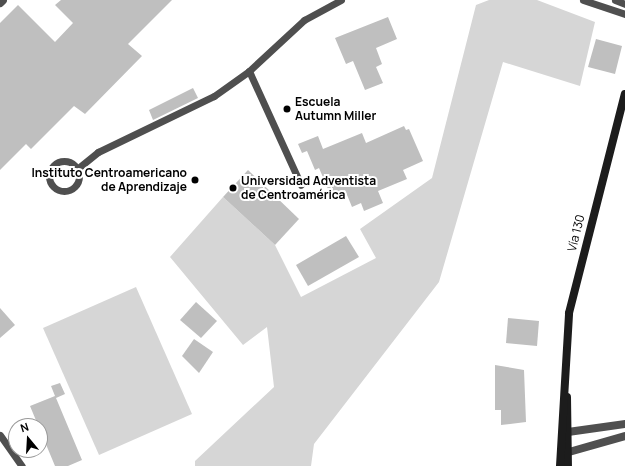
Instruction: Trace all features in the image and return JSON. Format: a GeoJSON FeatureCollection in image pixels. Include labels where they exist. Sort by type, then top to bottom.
{"type":"FeatureCollection","features":[{"type":"Feature","properties":{"kind":"main road","name":"Vía 130"},"geometry":{"type":"LineString","coordinates":[[560,466],[569,313],[625,94]]}},
{"type":"Feature","properties":{"kind":"main road","name":"Vía 130"},"geometry":{"type":"LineString","coordinates":[[566,380],[568,466]]}},
{"type":"Feature","properties":{"kind":"street"},"geometry":{"type":"LineString","coordinates":[[568,432],[625,424]]}},
{"type":"Feature","properties":{"kind":"street"},"geometry":{"type":"LineString","coordinates":[[568,452],[625,436]]}},
{"type":"Feature","properties":{"kind":"lane"},"geometry":{"type":"LineString","coordinates":[[0,3],[3,0]]}},
{"type":"Feature","properties":{"kind":"lane"},"geometry":{"type":"LineString","coordinates":[[78,169],[68,161],[58,162],[50,168],[50,183],[57,190],[72,189],[78,181],[78,169],[98,152],[214,96],[249,71],[304,20],[341,0]]}},
{"type":"Feature","properties":{"kind":"lane"},"geometry":{"type":"LineString","coordinates":[[583,0],[625,14]]}},
{"type":"Feature","properties":{"kind":"lane"},"geometry":{"type":"LineString","coordinates":[[615,0],[625,4]]}},
{"type":"Feature","properties":{"kind":"lane"},"geometry":{"type":"LineString","coordinates":[[249,71],[301,185]]}},
{"type":"Feature","properties":{"kind":"lane"},"geometry":{"type":"LineString","coordinates":[[0,435],[22,466]]}},
{"type":"Feature","properties":{"kind":"shaded area"},"geometry":{"type":"Polygon","coordinates":[[[489,0],[537,0],[595,22],[580,86],[503,62],[439,282],[314,444],[311,466],[195,466],[195,461],[274,387],[267,327],[243,345],[170,257],[223,197],[275,245],[301,297],[376,258],[360,229],[432,178],[476,5],[489,0]]]}},
{"type":"Feature","properties":{"kind":"shaded area"},"geometry":{"type":"Polygon","coordinates":[[[136,287],[192,414],[99,455],[43,328],[136,287]]]}},
{"type":"Feature","properties":{"kind":"building"},"geometry":{"type":"Polygon","coordinates":[[[61,0],[172,0],[128,44],[142,56],[85,114],[74,106],[31,149],[26,144],[0,170],[0,23],[18,5],[55,42],[73,23],[55,5],[61,0]]]}},
{"type":"Feature","properties":{"kind":"building"},"geometry":{"type":"Polygon","coordinates":[[[388,17],[397,39],[376,48],[382,64],[376,67],[383,83],[365,90],[353,61],[346,64],[335,38],[388,17]]]}},
{"type":"Feature","properties":{"kind":"building"},"geometry":{"type":"Polygon","coordinates":[[[596,39],[622,46],[615,74],[588,67],[596,39]]]}},
{"type":"Feature","properties":{"kind":"building"},"geometry":{"type":"Polygon","coordinates":[[[193,88],[198,98],[153,120],[149,110],[193,88]]]}},
{"type":"Feature","properties":{"kind":"building","name":"Escuela Autumn Miller"},"geometry":{"type":"Polygon","coordinates":[[[404,126],[406,130],[409,129],[423,161],[403,170],[407,179],[378,191],[383,203],[364,211],[361,203],[352,207],[345,190],[331,196],[319,168],[315,170],[307,151],[302,153],[298,144],[318,136],[323,149],[362,133],[366,143],[404,126]]]}},
{"type":"Feature","properties":{"kind":"building"},"geometry":{"type":"Polygon","coordinates":[[[248,170],[299,219],[275,245],[223,197],[248,170]]]}},
{"type":"Feature","properties":{"kind":"building"},"geometry":{"type":"Polygon","coordinates":[[[346,236],[359,257],[308,286],[296,265],[346,236]]]}},
{"type":"Feature","properties":{"kind":"building"},"geometry":{"type":"Polygon","coordinates":[[[196,302],[217,321],[201,338],[180,320],[196,302]]]}},
{"type":"Feature","properties":{"kind":"building"},"geometry":{"type":"Polygon","coordinates":[[[0,308],[15,325],[0,338],[0,308]]]}},
{"type":"Feature","properties":{"kind":"building"},"geometry":{"type":"Polygon","coordinates":[[[508,318],[539,321],[537,346],[506,343],[508,318]]]}},
{"type":"Feature","properties":{"kind":"building"},"geometry":{"type":"Polygon","coordinates":[[[194,339],[213,352],[199,373],[182,356],[194,339]]]}},
{"type":"Feature","properties":{"kind":"building"},"geometry":{"type":"Polygon","coordinates":[[[495,365],[524,370],[526,422],[501,425],[501,410],[495,410],[495,365]]]}},
{"type":"Feature","properties":{"kind":"building"},"geometry":{"type":"Polygon","coordinates":[[[60,383],[65,394],[56,398],[82,460],[68,466],[55,466],[48,449],[48,418],[35,418],[30,406],[55,396],[51,386],[60,383]]]}},
{"type":"Feature","properties":{"kind":"place","name":"Escuela Autumn Miller"},"geometry":{"type":"Point","coordinates":[287,109]}},
{"type":"Feature","properties":{"kind":"place","name":"Instituto Centroamericano de Aprendizaje"},"geometry":{"type":"Point","coordinates":[195,180]}},
{"type":"Feature","properties":{"kind":"place","name":"Universidad Adventista de Centroamérica"},"geometry":{"type":"Point","coordinates":[233,188]}}]}
